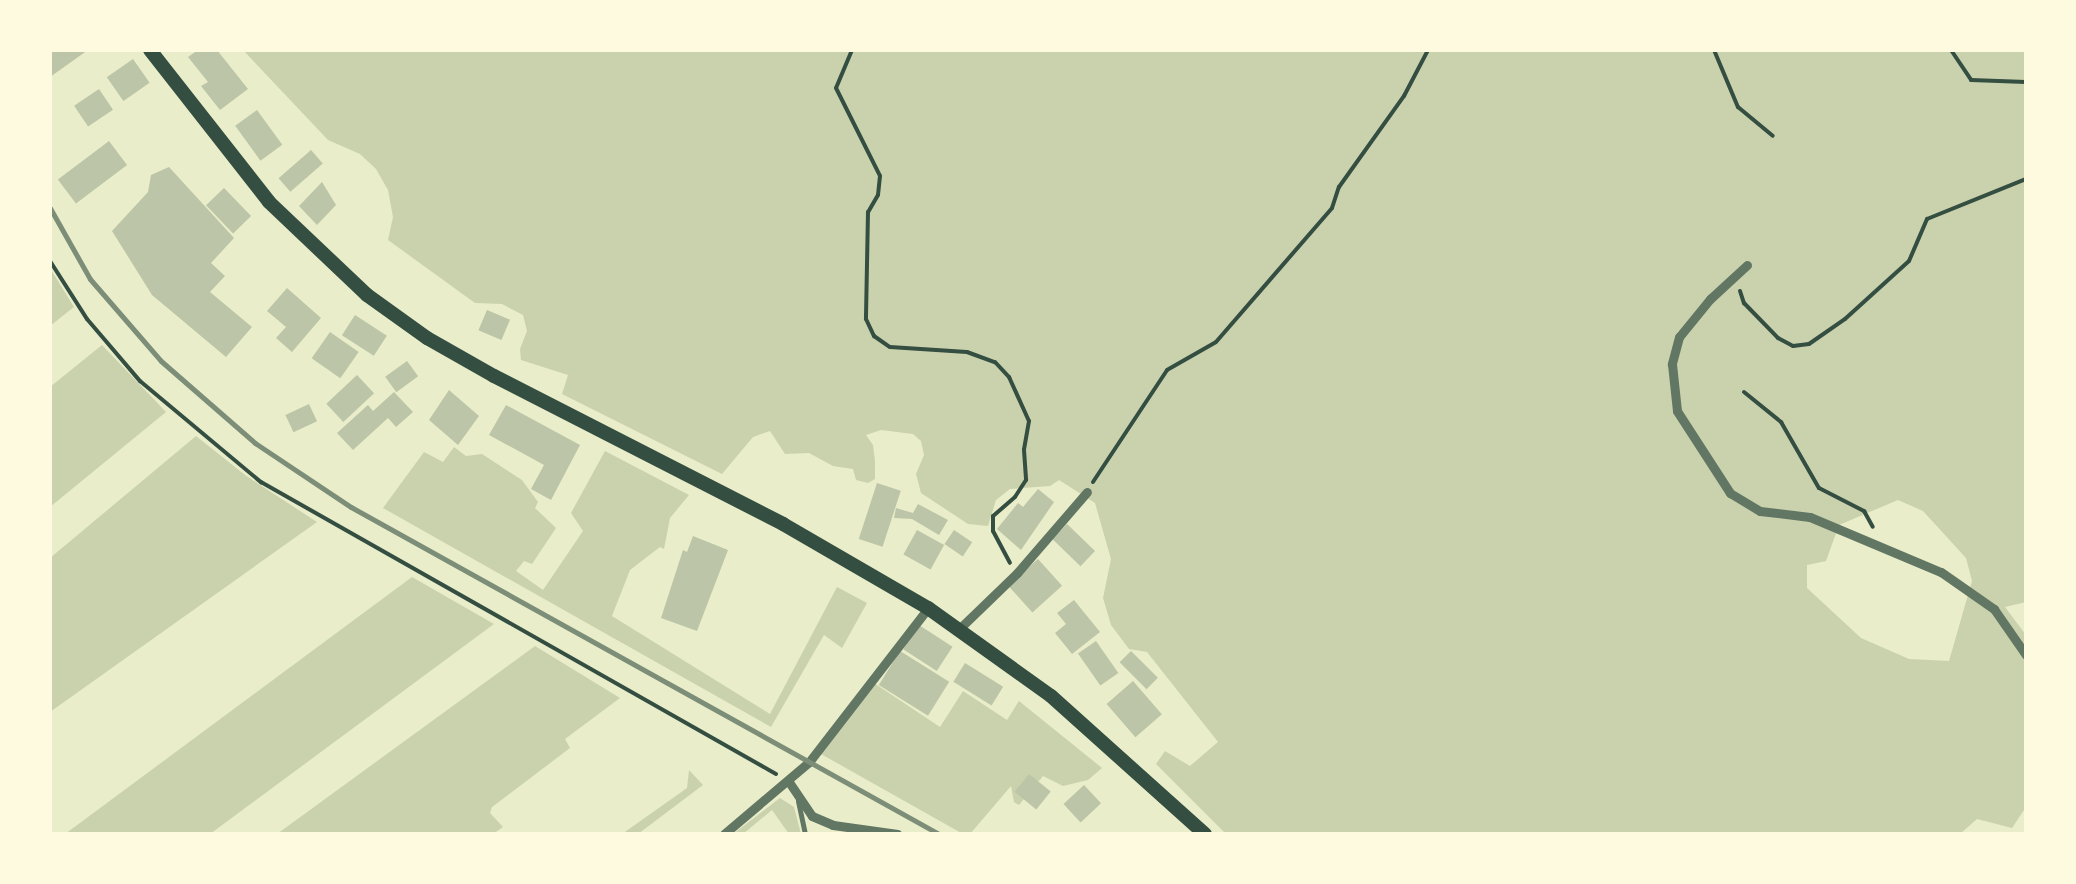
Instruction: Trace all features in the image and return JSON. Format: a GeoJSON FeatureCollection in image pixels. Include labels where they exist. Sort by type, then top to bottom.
{"type":"FeatureCollection","features":[{"type":"Feature","properties":{"kind":"main road"},"geometry":{"type":"LineString","coordinates":[[150,50],[268,202],[367,295],[427,338],[783,524],[928,608],[1051,696],[1205,834]]}},
{"type":"Feature","properties":{"kind":"street"},"geometry":{"type":"LineString","coordinates":[[1747,265],[1710,298],[1679,337],[1672,364],[1677,411],[1730,494],[1760,511],[1810,517],[1941,572],[1994,609],[2026,654]]}},
{"type":"Feature","properties":{"kind":"street"},"geometry":{"type":"LineString","coordinates":[[960,629],[1017,572],[1087,492]]}},
{"type":"Feature","properties":{"kind":"street"},"geometry":{"type":"LineString","coordinates":[[724,834],[788,782],[928,608]]}},
{"type":"Feature","properties":{"kind":"street"},"geometry":{"type":"LineString","coordinates":[[788,782],[812,816],[833,825],[897,834]]}},
{"type":"Feature","properties":{"kind":"lane"},"geometry":{"type":"LineString","coordinates":[[798,801],[805,834]]}},
{"type":"Feature","properties":{"kind":"path"},"geometry":{"type":"LineString","coordinates":[[852,50],[836,88],[880,176],[878,195],[868,212],[866,319],[874,336],[890,347],[967,352],[994,362],[1009,377],[1029,421],[1024,450],[1026,480],[994,516],[992,526],[1017,572]]}},
{"type":"Feature","properties":{"kind":"path"},"geometry":{"type":"LineString","coordinates":[[1087,492],[1166,370],[1216,342],[1332,208],[1339,187],[1404,96],[1428,50]]}},
{"type":"Feature","properties":{"kind":"path"},"geometry":{"type":"LineString","coordinates":[[1714,50],[1738,108],[1774,136]]}},
{"type":"Feature","properties":{"kind":"path"},"geometry":{"type":"LineString","coordinates":[[1951,50],[1972,80],[2026,82]]}},
{"type":"Feature","properties":{"kind":"path"},"geometry":{"type":"LineString","coordinates":[[1736,277],[1744,303],[1778,338],[1793,346],[1809,344],[1824,337],[1909,261],[1927,219],[2026,179]]}},
{"type":"Feature","properties":{"kind":"path"},"geometry":{"type":"LineString","coordinates":[[50,262],[87,319],[140,382],[261,482],[788,782]]}},
{"type":"Feature","properties":{"kind":"path"},"geometry":{"type":"LineString","coordinates":[[1744,392],[1782,422],[1819,488],[1864,511],[1882,545]]}},
{"type":"Feature","properties":{"kind":"green space"},"geometry":{"type":"Polygon","coordinates":[[[243,50],[2026,50],[2026,602],[2005,607],[2026,635],[2026,807],[2012,828],[1977,819],[1960,834],[1226,834],[1156,764],[1165,751],[1190,766],[1218,742],[1147,652],[1129,649],[1111,625],[1103,598],[1111,559],[1095,503],[1059,480],[1050,486],[1010,489],[996,500],[988,526],[968,524],[921,493],[916,474],[924,455],[921,441],[913,434],[881,430],[866,435],[873,445],[875,461],[875,479],[868,483],[856,480],[853,469],[833,466],[809,453],[785,454],[770,431],[753,437],[722,474],[562,394],[568,375],[521,360],[520,349],[527,331],[523,315],[502,304],[475,303],[388,240],[393,217],[388,190],[376,169],[360,154],[328,140],[243,50]],[[1898,500],[1839,525],[1826,561],[1807,565],[1807,588],[1861,638],[1909,659],[1949,661],[1972,581],[1966,558],[1923,511],[1898,500]]]}},
{"type":"Feature","properties":{"kind":"green space"},"geometry":{"type":"Polygon","coordinates":[[[50,268],[74,307],[50,326],[52,292],[50,268]]]}},
{"type":"Feature","properties":{"kind":"green space"},"geometry":{"type":"Polygon","coordinates":[[[102,345],[166,412],[50,507],[50,387],[102,345]]]}},
{"type":"Feature","properties":{"kind":"green space"},"geometry":{"type":"Polygon","coordinates":[[[196,436],[245,475],[317,522],[50,712],[50,558],[196,436]]]}},
{"type":"Feature","properties":{"kind":"green space"},"geometry":{"type":"Polygon","coordinates":[[[454,447],[466,456],[482,454],[522,480],[538,502],[535,508],[556,528],[532,564],[524,561],[516,571],[543,590],[583,531],[571,513],[605,451],[689,495],[670,518],[664,549],[660,547],[630,570],[612,616],[770,714],[837,587],[867,603],[842,648],[824,635],[771,727],[383,508],[424,452],[443,462],[454,447]]]}},
{"type":"Feature","properties":{"kind":"green space"},"geometry":{"type":"Polygon","coordinates":[[[412,577],[494,624],[210,834],[65,834],[412,577]]]}},
{"type":"Feature","properties":{"kind":"green space"},"geometry":{"type":"Polygon","coordinates":[[[535,646],[620,698],[565,739],[570,748],[492,807],[490,813],[503,827],[493,834],[277,834],[535,646]]]}},
{"type":"Feature","properties":{"kind":"green space"},"geometry":{"type":"Polygon","coordinates":[[[874,683],[940,727],[963,691],[1007,720],[1019,701],[1102,768],[1088,780],[1063,786],[1043,776],[1019,805],[1014,802],[1011,786],[970,834],[963,834],[821,754],[874,683]]]}},
{"type":"Feature","properties":{"kind":"green space"},"geometry":{"type":"Polygon","coordinates":[[[689,770],[703,785],[638,834],[622,834],[687,788],[689,770]]]}},
{"type":"Feature","properties":{"kind":"green space"},"geometry":{"type":"Polygon","coordinates":[[[780,798],[794,807],[801,834],[789,834],[772,810],[743,834],[733,834],[780,798]]]}},
{"type":"Feature","properties":{"kind":"building"},"geometry":{"type":"Polygon","coordinates":[[[50,50],[88,50],[50,77],[50,50]]]}},
{"type":"Feature","properties":{"kind":"building"},"geometry":{"type":"Polygon","coordinates":[[[198,50],[217,50],[248,89],[220,110],[201,86],[208,82],[188,57],[198,50]]]}},
{"type":"Feature","properties":{"kind":"building"},"geometry":{"type":"Polygon","coordinates":[[[133,59],[150,83],[123,101],[107,77],[133,59]]]}},
{"type":"Feature","properties":{"kind":"building"},"geometry":{"type":"Polygon","coordinates":[[[99,89],[113,110],[88,127],[74,106],[99,89]]]}},
{"type":"Feature","properties":{"kind":"building"},"geometry":{"type":"Polygon","coordinates":[[[257,110],[282,145],[260,161],[235,126],[257,110]]]}},
{"type":"Feature","properties":{"kind":"building"},"geometry":{"type":"Polygon","coordinates":[[[109,141],[127,165],[76,203],[58,180],[109,141]]]}},
{"type":"Feature","properties":{"kind":"building"},"geometry":{"type":"Polygon","coordinates":[[[311,150],[323,164],[290,192],[279,178],[311,150]]]}},
{"type":"Feature","properties":{"kind":"building"},"geometry":{"type":"Polygon","coordinates":[[[169,167],[234,238],[211,263],[225,276],[210,292],[252,327],[226,357],[152,295],[112,231],[148,192],[151,175],[169,167]]]}},
{"type":"Feature","properties":{"kind":"building"},"geometry":{"type":"Polygon","coordinates":[[[322,182],[336,205],[317,225],[299,206],[322,182]]]}},
{"type":"Feature","properties":{"kind":"building"},"geometry":{"type":"Polygon","coordinates":[[[224,188],[251,216],[233,233],[206,205],[224,188]]]}},
{"type":"Feature","properties":{"kind":"building"},"geometry":{"type":"Polygon","coordinates":[[[287,288],[321,318],[292,352],[276,338],[286,327],[267,311],[287,288]]]}},
{"type":"Feature","properties":{"kind":"building"},"geometry":{"type":"Polygon","coordinates":[[[487,310],[510,320],[501,340],[478,330],[487,310]]]}},
{"type":"Feature","properties":{"kind":"building"},"geometry":{"type":"Polygon","coordinates":[[[355,315],[387,336],[374,356],[342,335],[355,315]]]}},
{"type":"Feature","properties":{"kind":"building"},"geometry":{"type":"Polygon","coordinates":[[[330,332],[359,352],[340,378],[312,358],[330,332]]]}},
{"type":"Feature","properties":{"kind":"building"},"geometry":{"type":"Polygon","coordinates":[[[407,361],[418,376],[396,392],[385,377],[407,361]]]}},
{"type":"Feature","properties":{"kind":"building"},"geometry":{"type":"Polygon","coordinates":[[[357,375],[374,393],[343,422],[326,404],[357,375]]]}},
{"type":"Feature","properties":{"kind":"building"},"geometry":{"type":"Polygon","coordinates":[[[449,390],[479,416],[458,445],[429,420],[449,390]]]}},
{"type":"Feature","properties":{"kind":"building"},"geometry":{"type":"Polygon","coordinates":[[[394,392],[413,412],[396,427],[388,418],[353,450],[337,433],[368,405],[373,411],[394,392]]]}},
{"type":"Feature","properties":{"kind":"building"},"geometry":{"type":"Polygon","coordinates":[[[309,404],[317,421],[293,432],[285,415],[309,404]]]}},
{"type":"Feature","properties":{"kind":"building"},"geometry":{"type":"Polygon","coordinates":[[[506,405],[580,445],[551,500],[531,489],[544,465],[489,435],[506,405]]]}},
{"type":"Feature","properties":{"kind":"building"},"geometry":{"type":"Polygon","coordinates":[[[877,483],[901,491],[883,547],[859,539],[877,483]]]}},
{"type":"Feature","properties":{"kind":"building"},"geometry":{"type":"Polygon","coordinates":[[[1038,489],[1054,502],[1021,550],[997,529],[1018,503],[1023,507],[1038,489]]]}},
{"type":"Feature","properties":{"kind":"building"},"geometry":{"type":"Polygon","coordinates":[[[918,504],[948,520],[939,535],[912,519],[894,518],[896,508],[913,513],[918,504]]]}},
{"type":"Feature","properties":{"kind":"building"},"geometry":{"type":"Polygon","coordinates":[[[1067,524],[1095,551],[1080,566],[1052,539],[1067,524]]]}},
{"type":"Feature","properties":{"kind":"building"},"geometry":{"type":"Polygon","coordinates":[[[917,530],[944,545],[931,570],[903,554],[917,530]]]}},
{"type":"Feature","properties":{"kind":"building"},"geometry":{"type":"Polygon","coordinates":[[[954,530],[972,542],[963,556],[944,544],[954,530]]]}},
{"type":"Feature","properties":{"kind":"building"},"geometry":{"type":"Polygon","coordinates":[[[693,536],[728,550],[697,631],[661,618],[683,550],[687,552],[693,536]]]}},
{"type":"Feature","properties":{"kind":"building"},"geometry":{"type":"Polygon","coordinates":[[[1038,559],[1062,586],[1032,613],[1008,586],[1038,559]]]}},
{"type":"Feature","properties":{"kind":"building"},"geometry":{"type":"Polygon","coordinates":[[[1074,600],[1100,632],[1072,654],[1055,633],[1066,624],[1057,613],[1074,600]]]}},
{"type":"Feature","properties":{"kind":"building"},"geometry":{"type":"Polygon","coordinates":[[[919,625],[953,647],[937,671],[903,649],[919,625]]]}},
{"type":"Feature","properties":{"kind":"building"},"geometry":{"type":"Polygon","coordinates":[[[1096,641],[1118,673],[1100,686],[1078,654],[1096,641]]]}},
{"type":"Feature","properties":{"kind":"building"},"geometry":{"type":"Polygon","coordinates":[[[900,651],[949,682],[928,716],[879,685],[900,651]]]}},
{"type":"Feature","properties":{"kind":"building"},"geometry":{"type":"Polygon","coordinates":[[[1131,651],[1158,678],[1147,689],[1120,662],[1131,651]]]}},
{"type":"Feature","properties":{"kind":"building"},"geometry":{"type":"Polygon","coordinates":[[[965,663],[1003,687],[992,706],[953,682],[965,663]]]}},
{"type":"Feature","properties":{"kind":"building"},"geometry":{"type":"Polygon","coordinates":[[[1133,681],[1162,714],[1135,737],[1107,704],[1133,681]]]}},
{"type":"Feature","properties":{"kind":"building"},"geometry":{"type":"Polygon","coordinates":[[[1029,774],[1051,792],[1036,809],[1015,792],[1029,774]]]}},
{"type":"Feature","properties":{"kind":"building"},"geometry":{"type":"Polygon","coordinates":[[[1084,785],[1101,803],[1081,822],[1064,804],[1084,785]]]}},
{"type":"Feature","properties":{"kind":"railway"},"geometry":{"type":"LineString","coordinates":[[50,208],[90,279],[161,361],[255,443],[351,507],[939,834]]}}]}
